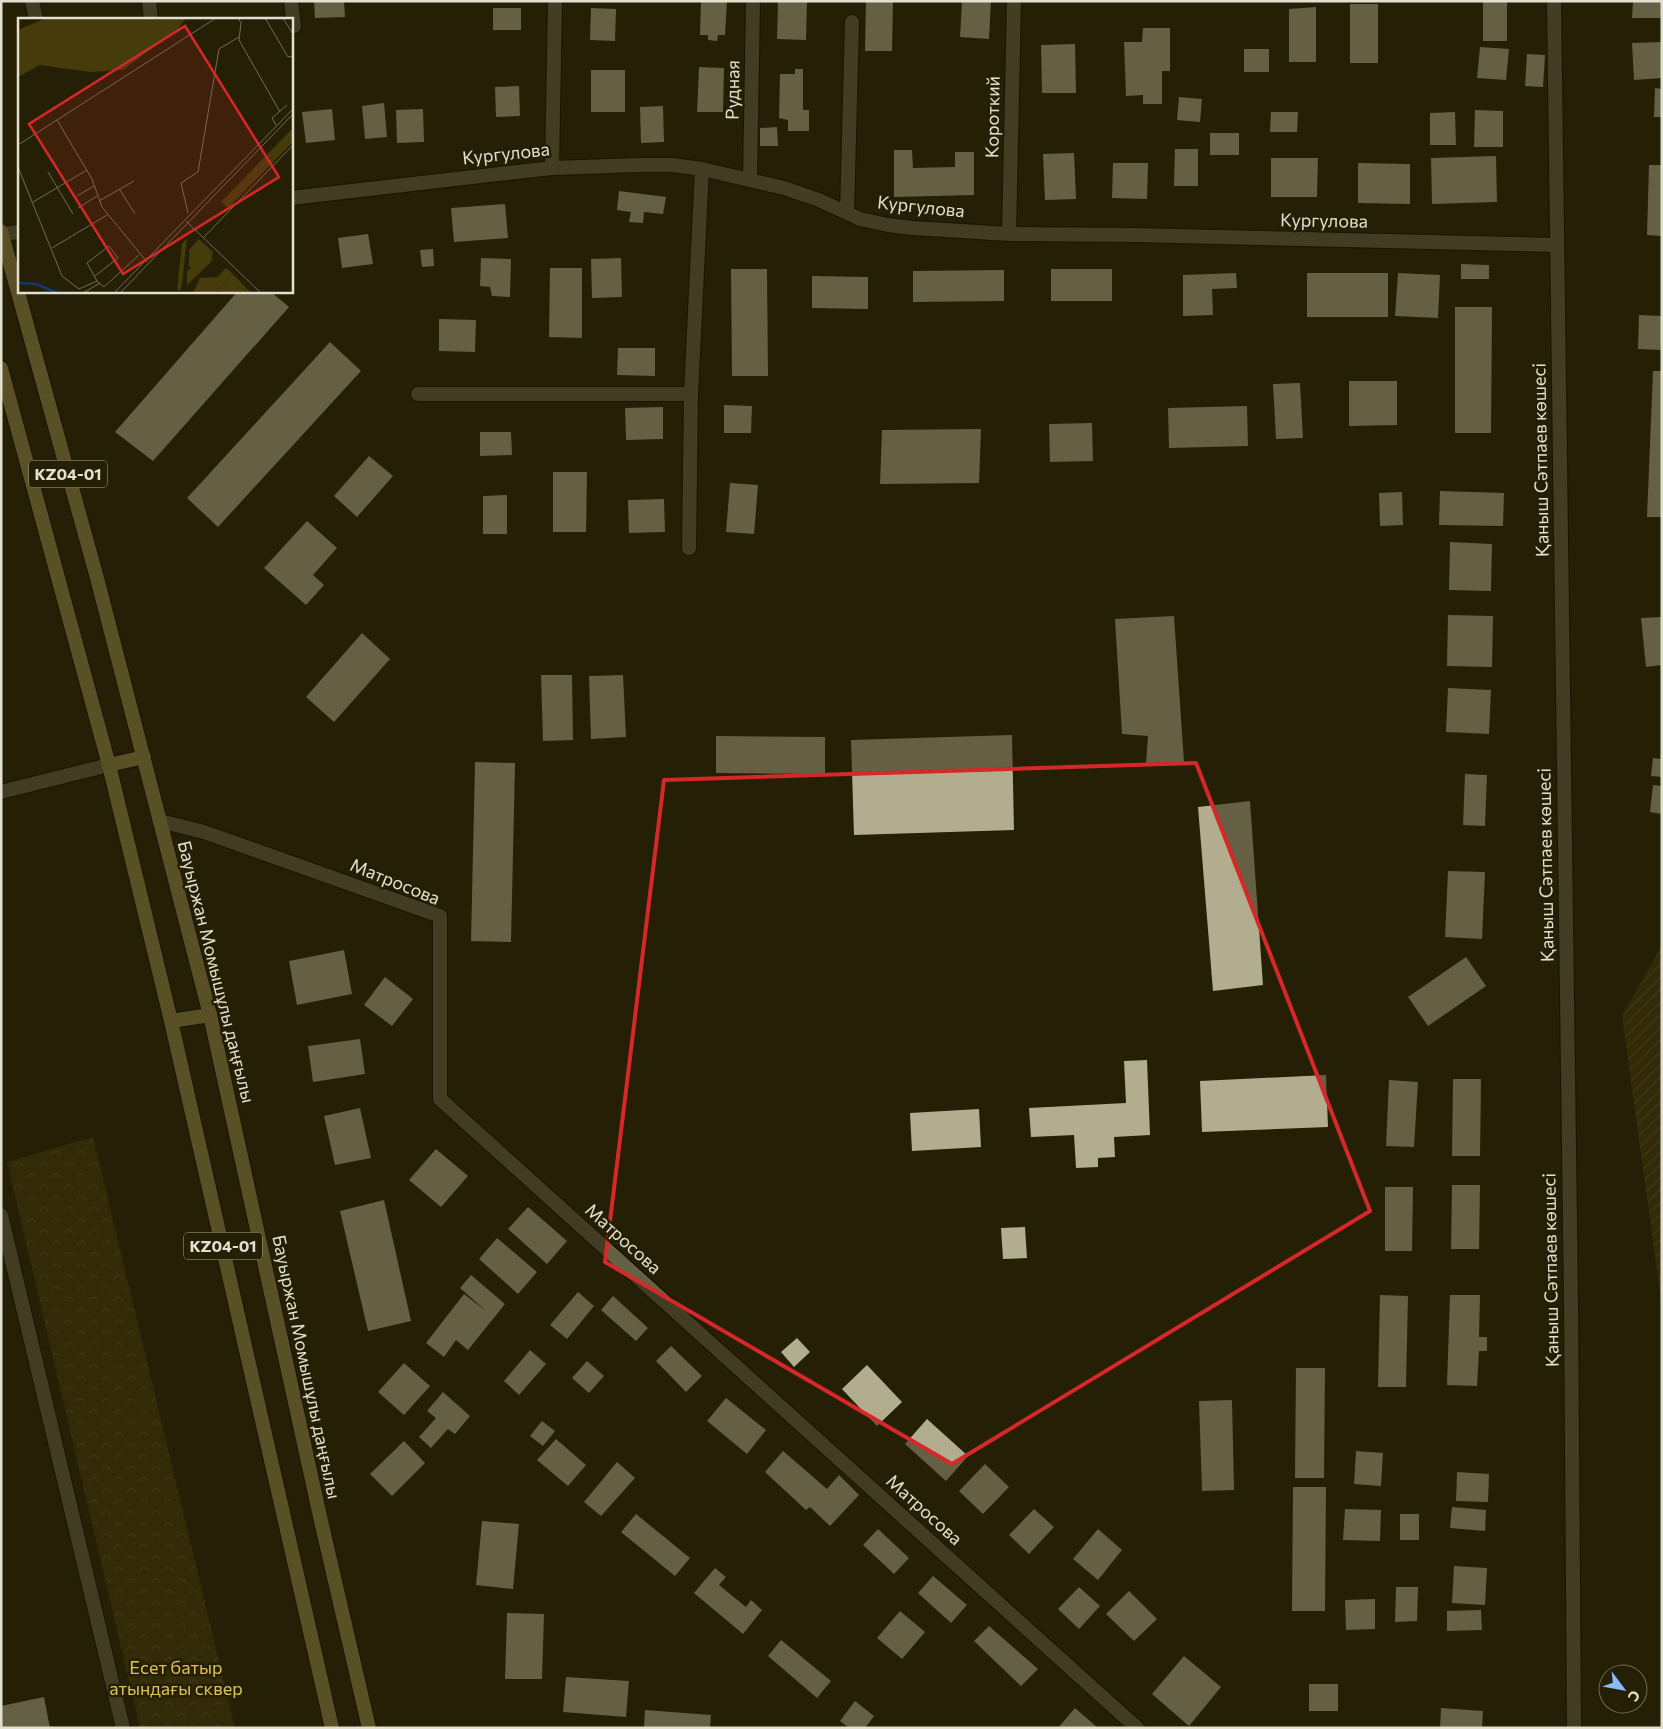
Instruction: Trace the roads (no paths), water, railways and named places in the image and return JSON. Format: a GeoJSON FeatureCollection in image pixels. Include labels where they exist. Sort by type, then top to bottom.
{"type":"FeatureCollection","features":[{"type":"Feature","properties":{"kind":"main road","name":"Бауыржан Момышұлы даңғылы"},"geometry":{"type":"LineString","coordinates":[[1,233],[97,578],[210,1015],[316,1502],[369,1728]]}},
{"type":"Feature","properties":{"kind":"main road","name":"KZ04-01"},"geometry":{"type":"LineString","coordinates":[[1,368],[108,765],[171,1021],[332,1728]]}},
{"type":"Feature","properties":{"kind":"main road"},"geometry":{"type":"LineString","coordinates":[[108,765],[144,756]]}},
{"type":"Feature","properties":{"kind":"main road"},"geometry":{"type":"LineString","coordinates":[[171,1021],[210,1015]]}},
{"type":"Feature","properties":{"kind":"street"},"geometry":{"type":"LineString","coordinates":[[32,1],[36,18]]}},
{"type":"Feature","properties":{"kind":"street"},"geometry":{"type":"LineString","coordinates":[[149,1],[151,18]]}},
{"type":"Feature","properties":{"kind":"street"},"geometry":{"type":"LineString","coordinates":[[292,1],[294,26],[292,26]]}},
{"type":"Feature","properties":{"kind":"street"},"geometry":{"type":"LineString","coordinates":[[552,168],[555,1]]}},
{"type":"Feature","properties":{"kind":"street","name":"Рудная"},"geometry":{"type":"LineString","coordinates":[[750,180],[753,1]]}},
{"type":"Feature","properties":{"kind":"street","name":"Короткий"},"geometry":{"type":"LineString","coordinates":[[1009,234],[1014,1]]}},
{"type":"Feature","properties":{"kind":"street","name":"Қаныш Сәтпаев көшесі"},"geometry":{"type":"LineString","coordinates":[[1554,1],[1571,1302],[1574,1728]]}},
{"type":"Feature","properties":{"kind":"street"},"geometry":{"type":"LineString","coordinates":[[847,213],[852,22]]}},
{"type":"Feature","properties":{"kind":"street","name":"Кургулова"},"geometry":{"type":"LineString","coordinates":[[292,198],[552,168],[672,165],[702,169],[750,180],[811,197],[860,218],[888,225],[1009,234],[1557,245]]}},
{"type":"Feature","properties":{"kind":"street"},"geometry":{"type":"LineString","coordinates":[[689,548],[691,394],[702,169]]}},
{"type":"Feature","properties":{"kind":"street"},"geometry":{"type":"LineString","coordinates":[[1,233],[18,232]]}},
{"type":"Feature","properties":{"kind":"street"},"geometry":{"type":"LineString","coordinates":[[418,394],[691,394]]}},
{"type":"Feature","properties":{"kind":"street"},"geometry":{"type":"LineString","coordinates":[[1,792],[108,765]]}},
{"type":"Feature","properties":{"kind":"street","name":"Матросова"},"geometry":{"type":"LineString","coordinates":[[160,821],[204,832],[440,916],[440,1098],[1137,1728]]}},
{"type":"Feature","properties":{"kind":"street"},"geometry":{"type":"LineString","coordinates":[[1,1215],[123,1728]]}},
{"type":"Feature","properties":{"kind":"park label","name":"Есет батыр атындағы сквер"},"geometry":{"type":"Point","coordinates":[176,1678]}}]}
